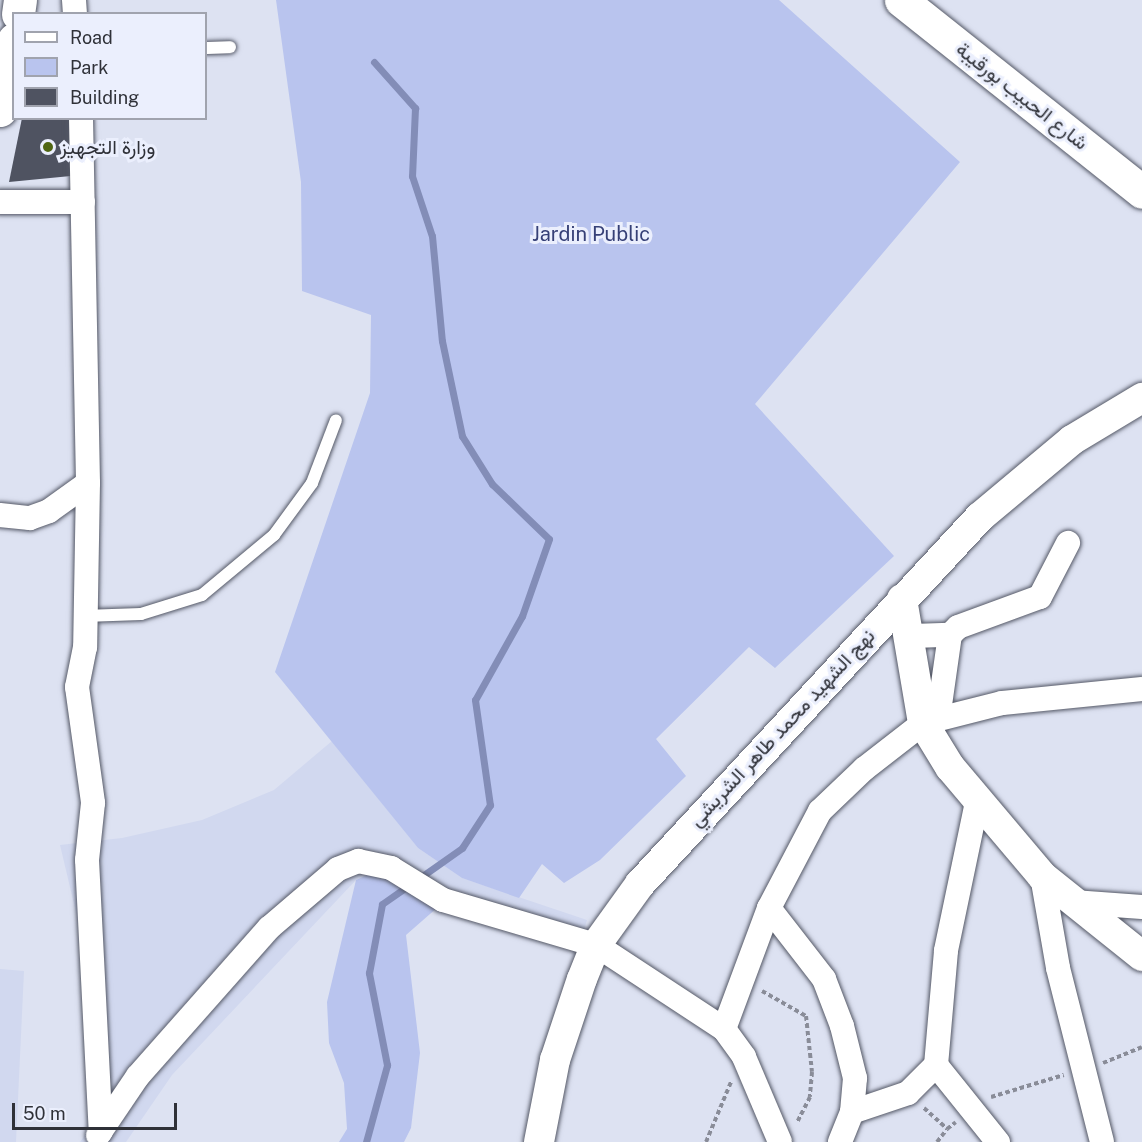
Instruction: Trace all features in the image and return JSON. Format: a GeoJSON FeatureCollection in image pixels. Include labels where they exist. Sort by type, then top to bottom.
{"type":"FeatureCollection","features":[{"type":"Feature","properties":{"kind":"main road","name":"شارع الحبيب بورقيبة"},"geometry":{"type":"LineString","coordinates":[[911,1],[1140,177]]}},
{"type":"Feature","properties":{"kind":"main road"},"geometry":{"type":"LineString","coordinates":[[0,110],[12,49]]}},
{"type":"Feature","properties":{"kind":"street"},"geometry":{"type":"LineString","coordinates":[[81,120],[88,483],[84,616],[86,647],[77,687],[93,803],[87,860],[96,1137]]}},
{"type":"Feature","properties":{"kind":"street"},"geometry":{"type":"LineString","coordinates":[[0,202],[83,202]]}},
{"type":"Feature","properties":{"kind":"street","name":"نهج الشهيد محمد طاهر الشريشي"},"geometry":{"type":"LineString","coordinates":[[539,1142],[555,1060],[596,945],[682,836],[902,599],[1028,473],[1142,398]]}},
{"type":"Feature","properties":{"kind":"street"},"geometry":{"type":"LineString","coordinates":[[0,514],[30,518],[50,511],[88,483]]}},
{"type":"Feature","properties":{"kind":"street"},"geometry":{"type":"LineString","coordinates":[[931,721],[950,635],[958,627],[1040,597],[1068,543]]}},
{"type":"Feature","properties":{"kind":"street"},"geometry":{"type":"LineString","coordinates":[[902,599],[931,721],[977,802],[1042,876],[1142,957]]}},
{"type":"Feature","properties":{"kind":"street"},"geometry":{"type":"LineString","coordinates":[[912,636],[950,635]]}},
{"type":"Feature","properties":{"kind":"street"},"geometry":{"type":"LineString","coordinates":[[724,1029],[769,908],[820,811],[931,721],[1002,703],[1142,689]]}},
{"type":"Feature","properties":{"kind":"street"},"geometry":{"type":"LineString","coordinates":[[852,1112],[908,1092],[936,1065],[946,951],[977,802]]}},
{"type":"Feature","properties":{"kind":"street"},"geometry":{"type":"LineString","coordinates":[[96,1137],[138,1076],[269,927],[338,869],[358,861],[391,868],[442,900],[596,945],[724,1029],[744,1057],[786,1137]]}},
{"type":"Feature","properties":{"kind":"street"},"geometry":{"type":"LineString","coordinates":[[1042,876],[1082,1072],[1102,1142]]}},
{"type":"Feature","properties":{"kind":"street"},"geometry":{"type":"LineString","coordinates":[[1072,902],[1142,907]]}},
{"type":"Feature","properties":{"kind":"street"},"geometry":{"type":"LineString","coordinates":[[769,908],[811,959],[834,1003],[853,1065],[852,1112],[840,1142]]}},
{"type":"Feature","properties":{"kind":"street"},"geometry":{"type":"LineString","coordinates":[[936,1065],[974,1106],[998,1142]]}},
{"type":"Feature","properties":{"kind":"lane"},"geometry":{"type":"LineString","coordinates":[[207,48],[230,47]]}},
{"type":"Feature","properties":{"kind":"lane"},"geometry":{"type":"LineString","coordinates":[[84,616],[141,614],[201,595],[274,535],[312,483],[336,420]]}},
{"type":"Feature","properties":{"kind":"path"},"geometry":{"type":"LineString","coordinates":[[742,982],[806,1016],[810,1097],[786,1137]]}},
{"type":"Feature","properties":{"kind":"path"},"geometry":{"type":"LineString","coordinates":[[937,1142],[947,1129],[974,1106],[1016,1086],[1082,1072],[1142,1047]]}},
{"type":"Feature","properties":{"kind":"path"},"geometry":{"type":"LineString","coordinates":[[706,1142],[744,1057]]}},
{"type":"Feature","properties":{"kind":"path"},"geometry":{"type":"LineString","coordinates":[[908,1092],[947,1129]]}},
{"type":"Feature","properties":{"kind":"shaded area"},"geometry":{"type":"Polygon","coordinates":[[[332,741],[418,848],[462,878],[587,920],[579,949],[374,873],[356,880],[172,1075],[126,1142],[80,1142],[97,1118],[93,984],[60,845],[122,838],[202,820],[274,790],[332,741]]]}},
{"type":"Feature","properties":{"kind":"shaded area"},"geometry":{"type":"Polygon","coordinates":[[[0,969],[24,971],[16,1142],[0,1142],[0,969]]]}},
{"type":"Feature","properties":{"kind":"green space","name":"Jardin Public"},"geometry":{"type":"Polygon","coordinates":[[[276,0],[779,0],[960,162],[755,404],[894,556],[775,668],[749,647],[656,739],[686,776],[600,860],[564,883],[542,864],[519,898],[462,878],[418,848],[275,672],[370,393],[371,315],[302,291],[301,182],[276,0]]]}},
{"type":"Feature","properties":{"kind":"green space"},"geometry":{"type":"Polygon","coordinates":[[[374,872],[438,907],[406,935],[420,1053],[411,1128],[404,1142],[339,1142],[347,1129],[344,1083],[329,1043],[327,1002],[356,880],[374,872]]]}},
{"type":"Feature","properties":{"kind":"building","name":"وزارة التجهيز"},"geometry":{"type":"Polygon","coordinates":[[[22,120],[80,120],[81,175],[9,182],[22,120]]]}},
{"type":"Feature","properties":{"kind":"waterway"},"geometry":{"type":"LineString","coordinates":[[374,62],[415,108],[412,176],[432,236],[442,341],[462,436],[492,484],[549,539],[522,616],[475,700],[490,805],[462,848],[418,879]]}},
{"type":"Feature","properties":{"kind":"waterway"},"geometry":{"type":"LineString","coordinates":[[366,1142],[387,1065],[369,973],[382,904],[408,886]]}},
{"type":"Feature","properties":{"kind":"place","name":"وزارة التجهيز"},"geometry":{"type":"Point","coordinates":[48,147]}}]}
